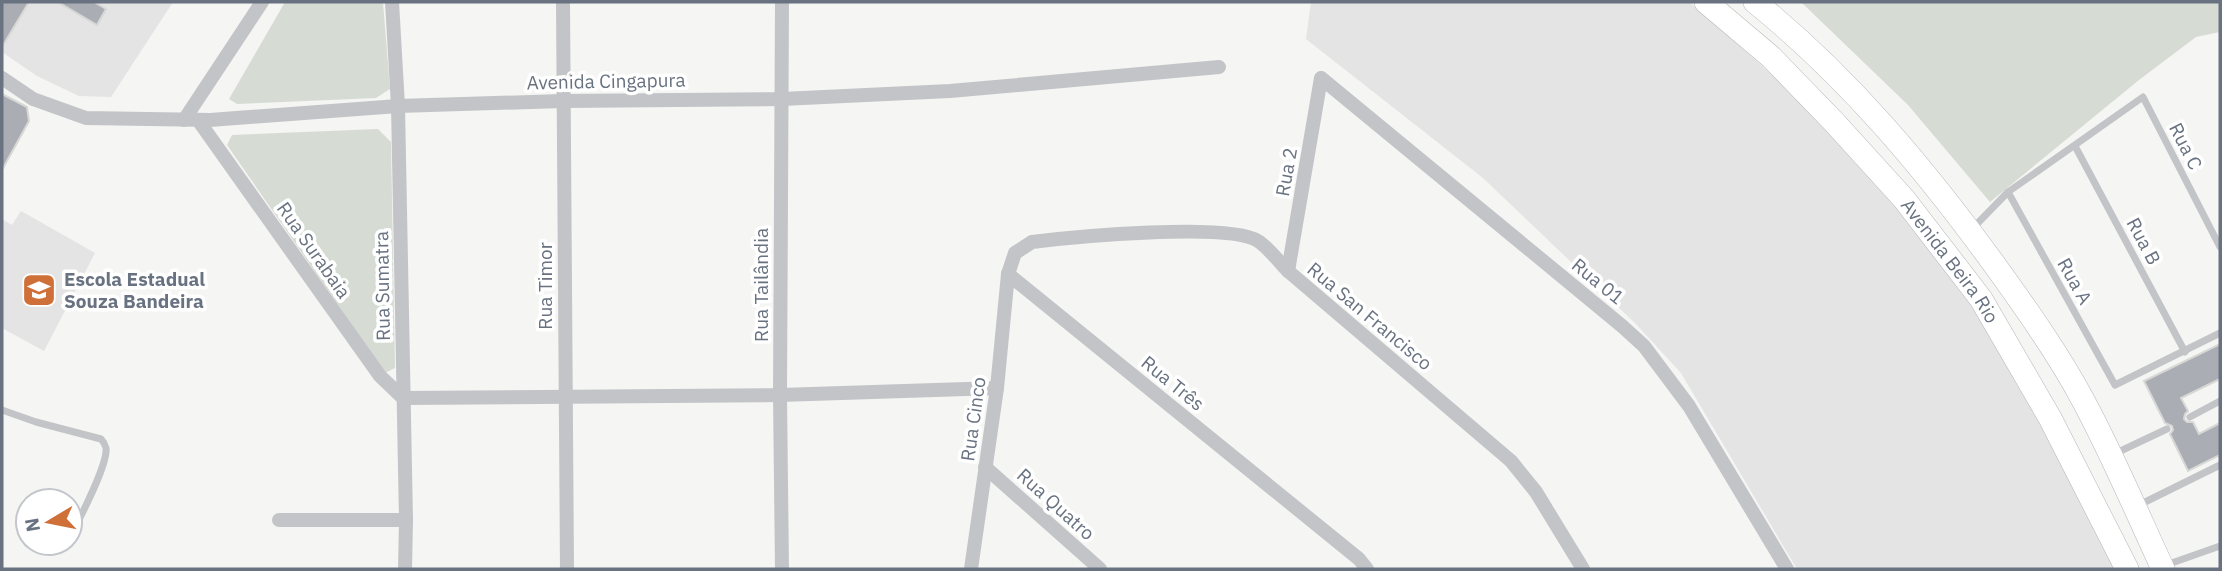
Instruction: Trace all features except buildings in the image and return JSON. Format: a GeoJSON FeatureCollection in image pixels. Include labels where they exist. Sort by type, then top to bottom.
{"type":"FeatureCollection","features":[{"type":"Feature","properties":{"kind":"main road","name":"Avenida Beira Rio"},"geometry":{"type":"LineString","coordinates":[[1706,2],[1771,57],[1834,122],[1904,199],[1981,299],[2050,418],[2127,569]]}},
{"type":"Feature","properties":{"kind":"main road","name":"Avenida Beira Rio"},"geometry":{"type":"LineString","coordinates":[[1755,2],[1795,34],[1867,106],[1946,198],[2021,302],[2083,400],[2134,508],[2157,569]]}},
{"type":"Feature","properties":{"kind":"street"},"geometry":{"type":"LineString","coordinates":[[191,120],[262,2]]}},
{"type":"Feature","properties":{"kind":"street","name":"Rua Sumatra"},"geometry":{"type":"LineString","coordinates":[[391,2],[398,106],[405,569]]}},
{"type":"Feature","properties":{"kind":"street","name":"Rua Timor"},"geometry":{"type":"LineString","coordinates":[[563,2],[567,569]]}},
{"type":"Feature","properties":{"kind":"street","name":"Rua Tailândia"},"geometry":{"type":"LineString","coordinates":[[782,569],[780,395],[784,4]]}},
{"type":"Feature","properties":{"kind":"street","name":"Avenida Cingapura"},"geometry":{"type":"LineString","coordinates":[[2,78],[33,100],[86,118],[191,120],[398,106],[782,99],[950,91],[1219,67]]}},
{"type":"Feature","properties":{"kind":"street","name":"Rua 2"},"geometry":{"type":"LineString","coordinates":[[1289,271],[1321,78]]}},
{"type":"Feature","properties":{"kind":"street","name":"Rua 01"},"geometry":{"type":"LineString","coordinates":[[1321,78],[1644,346],[1689,406],[1787,569]]}},
{"type":"Feature","properties":{"kind":"street","name":"Rua Surabaia"},"geometry":{"type":"LineString","coordinates":[[191,120],[380,376],[403,398]]}},
{"type":"Feature","properties":{"kind":"street","name":"Rua San Francisco"},"geometry":{"type":"LineString","coordinates":[[1008,274],[1015,253],[1032,243],[1062,239],[1164,232],[1238,233],[1258,241],[1289,271],[1511,461],[1536,492],[1583,569]]}},
{"type":"Feature","properties":{"kind":"street","name":"Rua Cinco"},"geometry":{"type":"LineString","coordinates":[[971,569],[997,388],[1008,274]]}},
{"type":"Feature","properties":{"kind":"street","name":"Rua Três"},"geometry":{"type":"LineString","coordinates":[[1008,274],[1359,559],[1367,569]]}},
{"type":"Feature","properties":{"kind":"street"},"geometry":{"type":"LineString","coordinates":[[403,398],[780,395],[997,388]]}},
{"type":"Feature","properties":{"kind":"street","name":"Rua Quatro"},"geometry":{"type":"LineString","coordinates":[[985,467],[1100,569]]}},
{"type":"Feature","properties":{"kind":"street"},"geometry":{"type":"LineString","coordinates":[[279,520],[406,520]]}},
{"type":"Feature","properties":{"kind":"lane","name":"Rua C"},"geometry":{"type":"LineString","coordinates":[[2075,146],[2143,97],[2220,247]]}},
{"type":"Feature","properties":{"kind":"lane"},"geometry":{"type":"LineString","coordinates":[[1970,231],[2008,192],[2075,146]]}},
{"type":"Feature","properties":{"kind":"lane","name":"Rua B"},"geometry":{"type":"LineString","coordinates":[[2075,146],[2185,352]]}},
{"type":"Feature","properties":{"kind":"lane","name":"Rua A"},"geometry":{"type":"LineString","coordinates":[[2008,192],[2115,385],[2185,352]]}},
{"type":"Feature","properties":{"kind":"lane"},"geometry":{"type":"LineString","coordinates":[[2185,352],[2220,333]]}},
{"type":"Feature","properties":{"kind":"lane"},"geometry":{"type":"LineString","coordinates":[[2190,417],[2220,401]]}},
{"type":"Feature","properties":{"kind":"lane"},"geometry":{"type":"LineString","coordinates":[[2,410],[101,439],[106,446],[106,459],[84,508]]}},
{"type":"Feature","properties":{"kind":"lane"},"geometry":{"type":"LineString","coordinates":[[2110,456],[2167,429]]}},
{"type":"Feature","properties":{"kind":"lane"},"geometry":{"type":"LineString","coordinates":[[2134,508],[2220,465]]}},
{"type":"Feature","properties":{"kind":"lane"},"geometry":{"type":"LineString","coordinates":[[2157,569],[2220,545]]}},
{"type":"Feature","properties":{"kind":"shaded area"},"geometry":{"type":"Polygon","coordinates":[[[2,2],[173,2],[111,97],[79,96],[37,76],[2,52],[2,2]]]}},
{"type":"Feature","properties":{"kind":"shaded area"},"geometry":{"type":"Polygon","coordinates":[[[285,2],[383,2],[390,89],[376,98],[237,104],[229,99],[285,2]]]}},
{"type":"Feature","properties":{"kind":"shaded area"},"geometry":{"type":"Polygon","coordinates":[[[1311,2],[1689,2],[1818,115],[1965,285],[2047,425],[2116,569],[1797,569],[1681,373],[1635,323],[1483,178],[1306,39],[1311,2]]]}},
{"type":"Feature","properties":{"kind":"shaded area"},"geometry":{"type":"Polygon","coordinates":[[[1801,2],[2220,2],[2220,32],[2196,37],[1990,202],[1908,105],[1801,2]]]}},
{"type":"Feature","properties":{"kind":"shaded area"},"geometry":{"type":"Polygon","coordinates":[[[378,129],[391,142],[395,368],[385,373],[227,145],[232,135],[378,129]]]}},
{"type":"Feature","properties":{"kind":"shaded area","name":"Escola Estadual Souza Bandeira"},"geometry":{"type":"Polygon","coordinates":[[[21,211],[95,253],[44,351],[2,328],[2,219],[12,225],[21,211]]]}},
{"type":"Feature","properties":{"kind":"place","name":"Escola Estadual Souza Bandeira"},"geometry":{"type":"Point","coordinates":[39,290]}}]}
